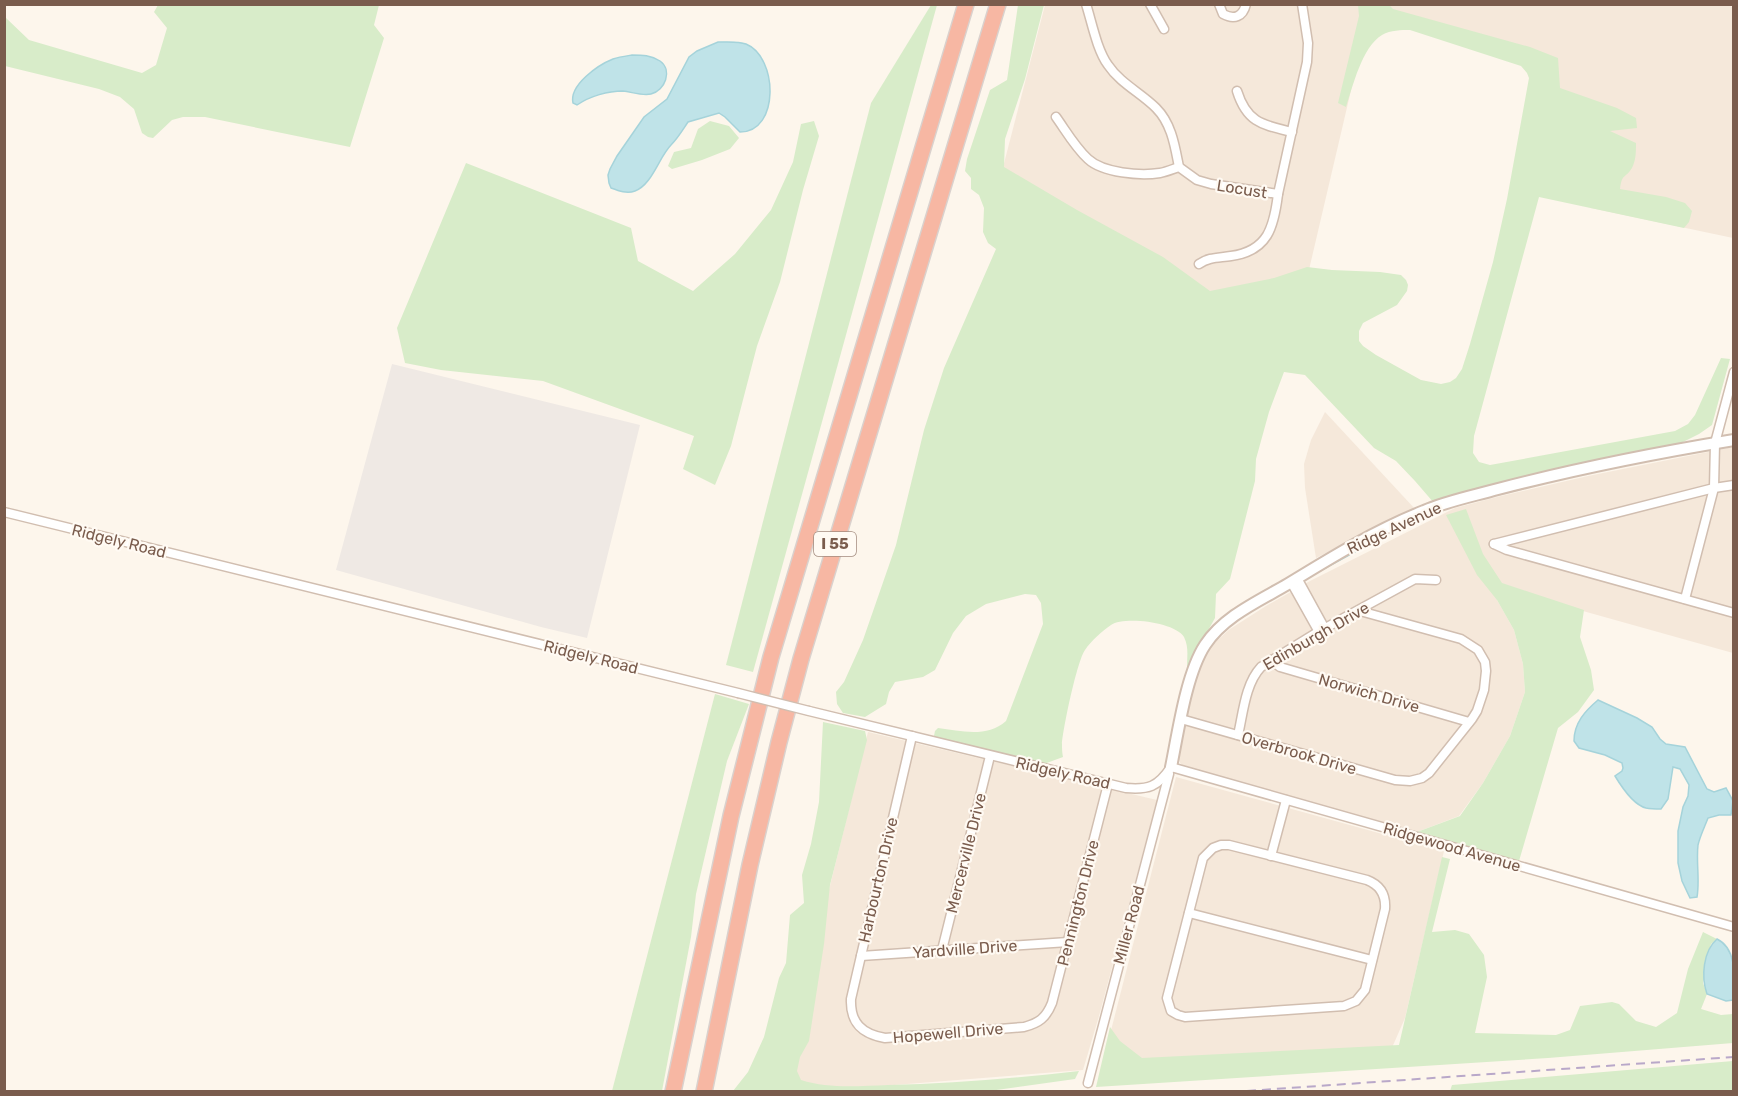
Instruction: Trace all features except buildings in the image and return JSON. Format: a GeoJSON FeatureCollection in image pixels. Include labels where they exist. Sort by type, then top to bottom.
{"type":"FeatureCollection","features":[{"type":"Feature","properties":{"kind":"highway","name":"I 55"},"geometry":{"type":"LineString","coordinates":[[674,1092],[731,816],[763,688],[966,4]]}},
{"type":"Feature","properties":{"kind":"highway","name":"I 55"},"geometry":{"type":"LineString","coordinates":[[704,1092],[750,865],[801,659],[998,4]]}},
{"type":"Feature","properties":{"kind":"highway"},"geometry":{"type":"LineString","coordinates":[[712,1092],[718,1065],[716,1036]]}},
{"type":"Feature","properties":{"kind":"street"},"geometry":{"type":"LineString","coordinates":[[1150,4],[1164,29]]}},
{"type":"Feature","properties":{"kind":"street"},"geometry":{"type":"LineString","coordinates":[[1219,4],[1223,14],[1234,18],[1241,15],[1246,4]]}},
{"type":"Feature","properties":{"kind":"street"},"geometry":{"type":"LineString","coordinates":[[1198,264],[1205,259],[1244,253],[1262,244],[1269,234],[1275,216],[1307,62],[1308,43],[1302,4]]}},
{"type":"Feature","properties":{"kind":"street"},"geometry":{"type":"LineString","coordinates":[[1056,117],[1084,154],[1099,167],[1116,171],[1159,173],[1179,167],[1169,128],[1157,109],[1107,65],[1086,5]]}},
{"type":"Feature","properties":{"kind":"street"},"geometry":{"type":"LineString","coordinates":[[1237,92],[1240,102],[1254,120],[1263,126],[1292,132]]}},
{"type":"Feature","properties":{"kind":"street","name":"Locust"},"geometry":{"type":"LineString","coordinates":[[1179,167],[1197,180],[1210,184],[1278,194]]}},
{"type":"Feature","properties":{"kind":"street"},"geometry":{"type":"LineString","coordinates":[[1685,599],[1714,488],[1715,443],[1734,372]]}},
{"type":"Feature","properties":{"kind":"street","name":"Ridge Avenue"},"geometry":{"type":"LineString","coordinates":[[1171,767],[1198,657],[1213,635],[1231,618],[1354,545],[1393,525],[1442,505],[1545,478],[1734,440]]}},
{"type":"Feature","properties":{"kind":"street"},"geometry":{"type":"LineString","coordinates":[[1734,485],[1494,543],[1507,550],[1734,613]]}},
{"type":"Feature","properties":{"kind":"street","name":"Ridgely Road"},"geometry":{"type":"LineString","coordinates":[[4,512],[1108,784],[1139,789],[1147,788],[1159,782],[1171,767]]}},
{"type":"Feature","properties":{"kind":"street","name":"Edinburgh Drive"},"geometry":{"type":"LineString","coordinates":[[1238,735],[1251,683],[1255,674],[1270,660],[1415,579],[1436,580]]}},
{"type":"Feature","properties":{"kind":"street"},"geometry":{"type":"LineString","coordinates":[[1294,580],[1322,630]]}},
{"type":"Feature","properties":{"kind":"street"},"geometry":{"type":"LineString","coordinates":[[1360,611],[1461,639],[1479,650],[1485,662],[1486,680],[1477,711],[1469,722]]}},
{"type":"Feature","properties":{"kind":"street","name":"Norwich Drive"},"geometry":{"type":"LineString","coordinates":[[1270,660],[1280,667],[1469,722]]}},
{"type":"Feature","properties":{"kind":"street","name":"Overbrook Drive"},"geometry":{"type":"LineString","coordinates":[[1181,719],[1395,780],[1410,781],[1422,778],[1434,768],[1469,722]]}},
{"type":"Feature","properties":{"kind":"street","name":"Harbourton Drive"},"geometry":{"type":"LineString","coordinates":[[857,1023],[851,1006],[912,736]]}},
{"type":"Feature","properties":{"kind":"street","name":"Mercerville Drive"},"geometry":{"type":"LineString","coordinates":[[942,950],[990,756]]}},
{"type":"Feature","properties":{"kind":"street","name":"Ridgewood Avenue"},"geometry":{"type":"LineString","coordinates":[[1171,767],[1734,927]]}},
{"type":"Feature","properties":{"kind":"street","name":"Miller Road"},"geometry":{"type":"LineString","coordinates":[[1088,1083],[1171,767]]}},
{"type":"Feature","properties":{"kind":"street","name":"Pennington Drive"},"geometry":{"type":"LineString","coordinates":[[1043,1019],[1052,1003],[1108,784]]}},
{"type":"Feature","properties":{"kind":"street"},"geometry":{"type":"LineString","coordinates":[[1271,856],[1286,800]]}},
{"type":"Feature","properties":{"kind":"street"},"geometry":{"type":"LineString","coordinates":[[1229,844],[1271,856],[1367,880],[1378,886],[1386,903],[1365,990],[1350,1005],[1185,1017],[1169,1013],[1167,998],[1203,858],[1211,845],[1229,844]]}},
{"type":"Feature","properties":{"kind":"street"},"geometry":{"type":"LineString","coordinates":[[1189,913],[1372,960]]}},
{"type":"Feature","properties":{"kind":"street","name":"Yardville Drive"},"geometry":{"type":"LineString","coordinates":[[861,956],[1068,942]]}},
{"type":"Feature","properties":{"kind":"street","name":"Hopewell Drive"},"geometry":{"type":"LineString","coordinates":[[857,1023],[865,1032],[885,1038],[1024,1027],[1043,1019]]}},
{"type":"Feature","properties":{"kind":"shaded area"},"geometry":{"type":"Polygon","coordinates":[[[1725,4],[1733,7],[1733,238],[1591,208],[1550,102],[1555,63],[1376,5],[1725,4]]]}},
{"type":"Feature","properties":{"kind":"shaded area"},"geometry":{"type":"Polygon","coordinates":[[[1045,5],[1371,5],[1308,274],[1206,298],[1001,175],[1045,5]]]}},
{"type":"Feature","properties":{"kind":"shaded area"},"geometry":{"type":"Polygon","coordinates":[[[392,364],[640,425],[587,638],[336,570],[392,364]]]}},
{"type":"Feature","properties":{"kind":"shaded area"},"geometry":{"type":"Polygon","coordinates":[[[1325,412],[1415,509],[1316,558],[1305,488],[1304,464],[1311,440],[1325,412]]]}},
{"type":"Feature","properties":{"kind":"shaded area"},"geometry":{"type":"Polygon","coordinates":[[[1733,447],[1733,653],[1501,588],[1497,600],[1514,630],[1523,664],[1525,692],[1510,736],[1483,783],[1459,816],[1417,832],[1186,768],[1180,763],[1178,755],[1181,734],[1200,665],[1213,644],[1230,629],[1266,606],[1310,581],[1455,508],[1588,476],[1733,447]]]}},
{"type":"Feature","properties":{"kind":"shaded area"},"geometry":{"type":"Polygon","coordinates":[[[868,732],[1157,800],[1083,1070],[818,1091],[793,1085],[785,1068],[868,732]]]}},
{"type":"Feature","properties":{"kind":"shaded area"},"geometry":{"type":"Polygon","coordinates":[[[1176,777],[1444,851],[1405,1018],[1391,1050],[1129,1062],[1107,1046],[1176,777]]]}},
{"type":"Feature","properties":{"kind":"green space"},"geometry":{"type":"Polygon","coordinates":[[[158,5],[379,5],[374,25],[384,38],[350,147],[205,117],[183,117],[172,120],[153,138],[148,137],[142,133],[134,109],[120,97],[99,89],[5,66],[5,17],[29,40],[142,73],[156,65],[167,28],[154,12],[158,5]]]}},
{"type":"Feature","properties":{"kind":"green space"},"geometry":{"type":"Polygon","coordinates":[[[931,5],[937,5],[753,672],[726,665],[871,103],[931,5]]]}},
{"type":"Feature","properties":{"kind":"green space"},"geometry":{"type":"Polygon","coordinates":[[[1018,5],[1044,5],[1025,79],[1005,139],[1004,167],[1163,257],[1210,291],[1274,278],[1307,267],[1401,275],[1408,285],[1407,291],[1397,305],[1363,323],[1359,331],[1359,341],[1376,355],[1421,380],[1441,384],[1456,378],[1462,369],[1470,344],[1493,262],[1507,199],[1529,78],[1521,66],[1410,30],[1389,32],[1382,35],[1369,48],[1359,68],[1346,107],[1338,103],[1359,16],[1358,5],[1389,5],[1393,9],[1530,47],[1558,58],[1560,88],[1617,108],[1636,118],[1637,128],[1610,131],[1636,143],[1633,165],[1623,178],[1620,189],[1666,197],[1685,203],[1692,211],[1689,222],[1684,228],[1539,197],[1474,436],[1473,453],[1479,462],[1490,465],[1675,431],[1688,424],[1695,415],[1721,358],[1730,359],[1712,425],[1677,445],[1524,477],[1434,503],[1396,461],[1374,448],[1305,375],[1284,372],[1269,412],[1256,459],[1255,481],[1230,579],[1216,594],[1215,618],[1187,668],[1187,645],[1179,632],[1149,622],[1118,622],[1097,636],[1082,657],[1074,681],[1065,725],[1062,744],[1063,757],[1044,764],[937,740],[934,736],[938,728],[974,732],[991,730],[1006,721],[1043,624],[1041,603],[1036,595],[1025,594],[986,604],[966,616],[953,633],[935,670],[923,677],[895,682],[886,704],[865,717],[843,713],[837,704],[836,692],[844,682],[863,640],[896,545],[924,430],[944,368],[996,249],[988,243],[983,232],[984,208],[979,195],[971,189],[971,178],[965,171],[990,90],[1007,80],[1018,5]]]}},
{"type":"Feature","properties":{"kind":"green space"},"geometry":{"type":"Polygon","coordinates":[[[710,121],[729,126],[739,138],[730,149],[672,169],[668,166],[674,152],[691,148],[698,129],[710,121]]]}},
{"type":"Feature","properties":{"kind":"green space"},"geometry":{"type":"Polygon","coordinates":[[[814,121],[819,136],[780,282],[757,346],[731,446],[715,485],[683,469],[694,436],[543,381],[441,370],[405,363],[397,328],[466,163],[631,228],[638,261],[693,291],[735,254],[771,210],[793,162],[801,124],[814,121]]]}},
{"type":"Feature","properties":{"kind":"green space"},"geometry":{"type":"Polygon","coordinates":[[[1466,509],[1483,554],[1502,583],[1584,610],[1580,637],[1591,670],[1594,690],[1578,712],[1558,728],[1519,861],[1417,832],[1460,816],[1483,783],[1510,736],[1525,692],[1523,664],[1514,630],[1497,600],[1477,575],[1446,515],[1466,509]]]}},
{"type":"Feature","properties":{"kind":"green space"},"geometry":{"type":"Polygon","coordinates":[[[715,694],[749,704],[727,761],[696,894],[691,937],[662,1091],[612,1091],[715,694]]]}},
{"type":"Feature","properties":{"kind":"green space"},"geometry":{"type":"Polygon","coordinates":[[[823,722],[865,731],[867,740],[830,885],[824,944],[809,1041],[800,1057],[797,1071],[801,1080],[833,1086],[866,1086],[960,1082],[1079,1071],[1075,1079],[982,1092],[733,1091],[748,1072],[764,1037],[779,978],[786,963],[790,915],[804,903],[802,875],[819,802],[823,722]]]}},
{"type":"Feature","properties":{"kind":"green space"},"geometry":{"type":"Polygon","coordinates":[[[1442,857],[1450,859],[1432,932],[1455,930],[1469,934],[1484,955],[1487,977],[1475,1033],[1556,1035],[1570,1030],[1580,1006],[1612,1002],[1619,1004],[1636,1021],[1656,1027],[1677,1013],[1688,969],[1703,932],[1717,939],[1711,944],[1703,983],[1707,994],[1701,1009],[1721,1015],[1733,1014],[1733,1043],[1548,1058],[1096,1087],[1110,1027],[1120,1041],[1142,1058],[1399,1045],[1442,857]]]}},
{"type":"Feature","properties":{"kind":"green space"},"geometry":{"type":"Polygon","coordinates":[[[1733,1061],[1733,1091],[1450,1091],[1452,1085],[1733,1061]]]}},
{"type":"Feature","properties":{"kind":"water"},"geometry":{"type":"Polygon","coordinates":[[[718,42],[746,44],[757,52],[764,63],[769,78],[770,93],[768,108],[762,120],[753,129],[740,132],[719,113],[688,122],[641,188],[629,192],[611,188],[608,175],[610,169],[644,117],[667,99],[689,57],[718,42]]]}},
{"type":"Feature","properties":{"kind":"water"},"geometry":{"type":"Polygon","coordinates":[[[632,55],[650,56],[664,65],[667,75],[660,89],[651,94],[611,92],[577,105],[573,103],[575,89],[586,76],[613,59],[632,55]]]}},
{"type":"Feature","properties":{"kind":"water"},"geometry":{"type":"Polygon","coordinates":[[[1598,700],[1652,727],[1666,744],[1685,747],[1707,789],[1714,792],[1726,788],[1733,801],[1731,815],[1708,818],[1701,835],[1698,845],[1697,897],[1690,898],[1682,881],[1678,863],[1678,831],[1689,785],[1680,769],[1673,767],[1668,799],[1661,809],[1646,808],[1632,799],[1615,776],[1622,771],[1622,763],[1605,755],[1579,748],[1574,741],[1581,718],[1598,700]]]}},
{"type":"Feature","properties":{"kind":"water"},"geometry":{"type":"Polygon","coordinates":[[[1717,939],[1724,944],[1732,957],[1733,1000],[1726,1001],[1707,994],[1705,987],[1706,957],[1717,939]]]}},
{"type":"Feature","properties":{"kind":"waterway"},"geometry":{"type":"LineString","coordinates":[[1321,570],[1398,528],[1442,510]]}},
{"type":"Feature","properties":{"kind":"railway"},"geometry":{"type":"LineString","coordinates":[[1232,1092],[1734,1057]]}}]}
